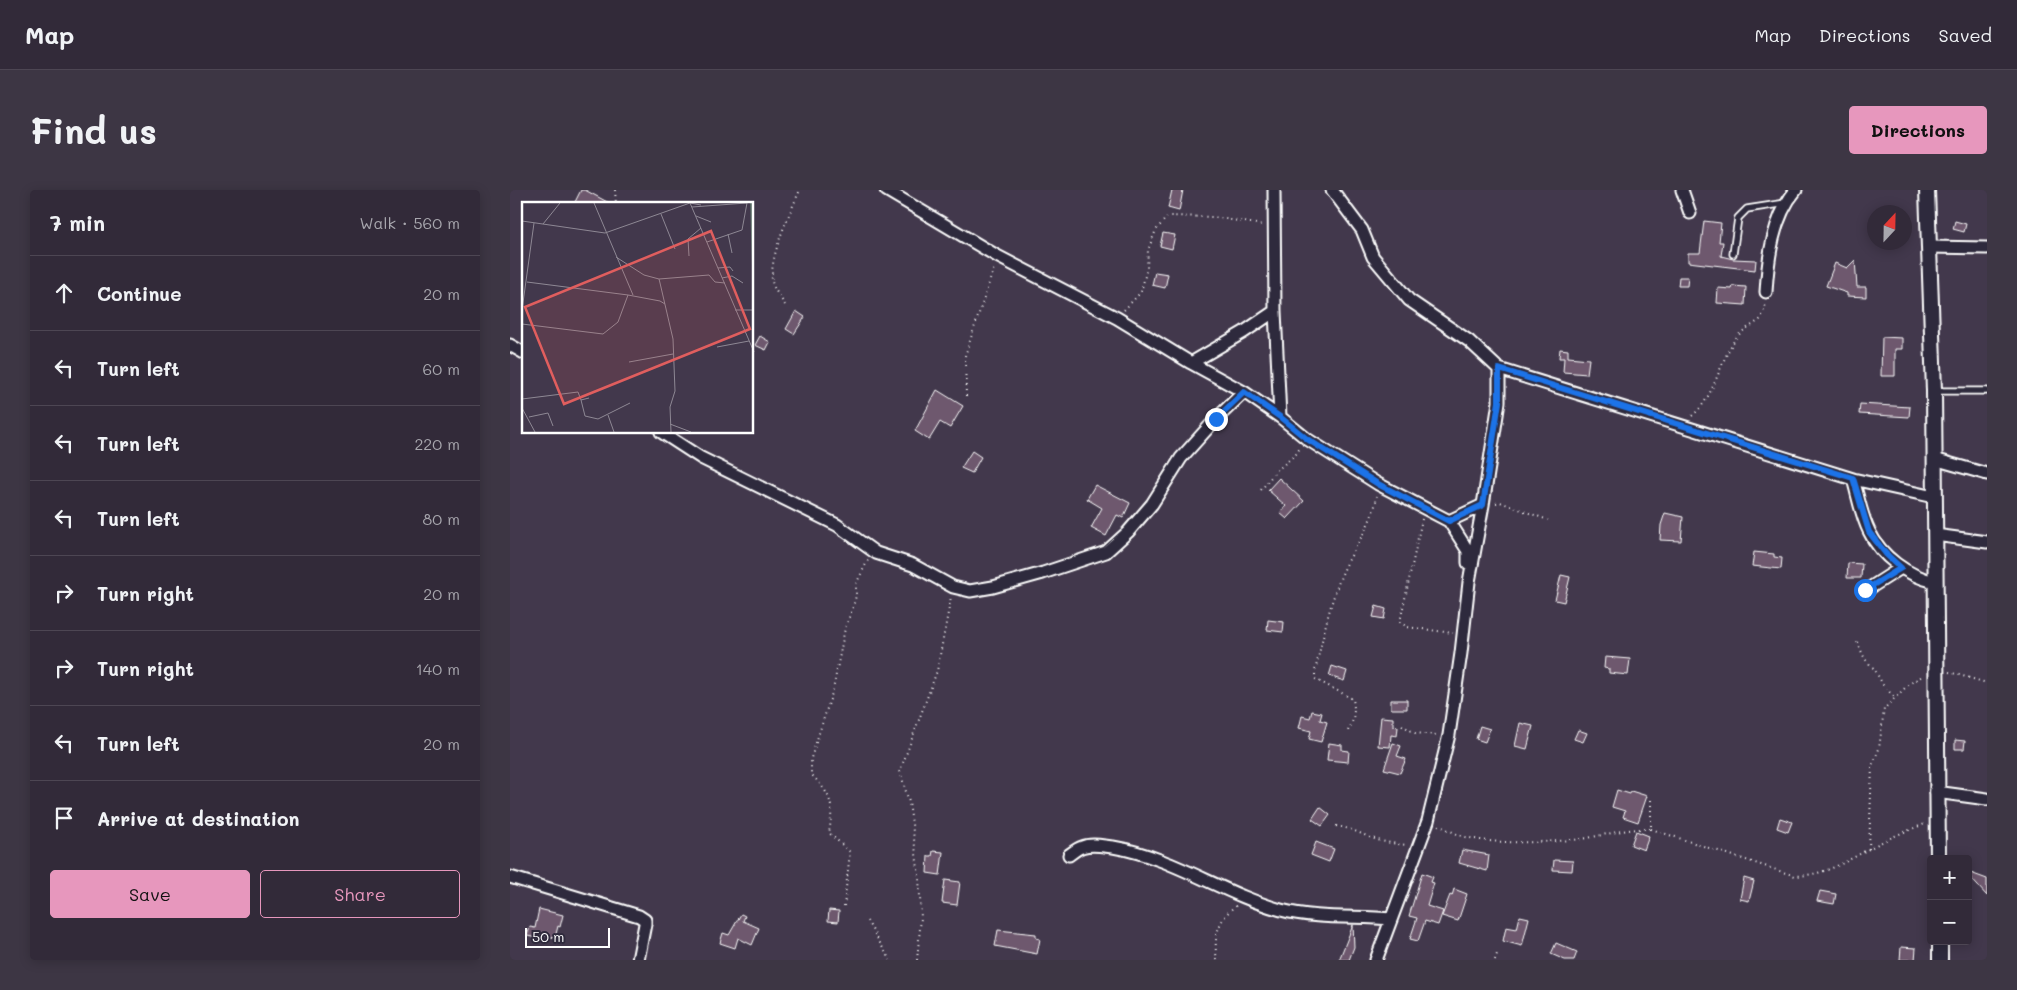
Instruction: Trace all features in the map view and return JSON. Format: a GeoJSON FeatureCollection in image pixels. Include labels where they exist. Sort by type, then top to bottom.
{"type":"FeatureCollection","features":[{"type":"Feature","properties":{"kind":"street"},"geometry":{"type":"LineString","coordinates":[[886,190],[997,256],[1117,318],[1191,363],[1244,392],[1307,439],[1378,484],[1449,521],[1468,551],[1469,582]]}},
{"type":"Feature","properties":{"kind":"street"},"geometry":{"type":"LineString","coordinates":[[1274,190],[1275,311],[1280,417]]}},
{"type":"Feature","properties":{"kind":"street"},"geometry":{"type":"LineString","coordinates":[[1332,190],[1362,230],[1373,257],[1409,300],[1469,341],[1499,369],[1853,478],[1934,497]]}},
{"type":"Feature","properties":{"kind":"street"},"geometry":{"type":"LineString","coordinates":[[1682,190],[1690,213]]}},
{"type":"Feature","properties":{"kind":"street"},"geometry":{"type":"LineString","coordinates":[[1766,292],[1768,262],[1780,216],[1786,203],[1796,190]]}},
{"type":"Feature","properties":{"kind":"street"},"geometry":{"type":"LineString","coordinates":[[1927,190],[1934,392],[1936,819],[1938,855]]}},
{"type":"Feature","properties":{"kind":"street"},"geometry":{"type":"LineString","coordinates":[[1929,247],[1987,248]]}},
{"type":"Feature","properties":{"kind":"street"},"geometry":{"type":"LineString","coordinates":[[1191,363],[1244,332],[1275,311]]}},
{"type":"Feature","properties":{"kind":"street"},"geometry":{"type":"LineString","coordinates":[[510,345],[522,352]]}},
{"type":"Feature","properties":{"kind":"street"},"geometry":{"type":"LineString","coordinates":[[1376,960],[1428,821],[1449,735],[1462,653],[1462,635],[1469,582],[1499,402],[1499,369]]}},
{"type":"Feature","properties":{"kind":"street"},"geometry":{"type":"LineString","coordinates":[[664,434],[702,458],[837,525],[876,553],[913,565],[953,587],[970,591],[1044,574],[1106,552],[1128,532],[1152,504],[1181,458],[1216,419],[1244,392]]}},
{"type":"Feature","properties":{"kind":"street"},"geometry":{"type":"LineString","coordinates":[[1934,458],[1987,474]]}},
{"type":"Feature","properties":{"kind":"street"},"geometry":{"type":"LineString","coordinates":[[1853,478],[1869,532],[1886,554],[1901,568],[1915,576],[1935,582]]}},
{"type":"Feature","properties":{"kind":"street"},"geometry":{"type":"LineString","coordinates":[[1449,521],[1483,505]]}},
{"type":"Feature","properties":{"kind":"street"},"geometry":{"type":"LineString","coordinates":[[1935,535],[1987,542]]}},
{"type":"Feature","properties":{"kind":"street"},"geometry":{"type":"LineString","coordinates":[[1865,590],[1901,568]]}},
{"type":"Feature","properties":{"kind":"street"},"geometry":{"type":"LineString","coordinates":[[1936,792],[1987,799]]}},
{"type":"Feature","properties":{"kind":"street"},"geometry":{"type":"LineString","coordinates":[[1069,855],[1083,846],[1100,845],[1134,850],[1281,910],[1312,916],[1391,919]]}},
{"type":"Feature","properties":{"kind":"street"},"geometry":{"type":"LineString","coordinates":[[510,877],[639,916],[645,920],[645,924],[638,960]]}},
{"type":"Feature","properties":{"kind":"street"},"geometry":{"type":"LineString","coordinates":[[1940,945],[1940,960]]}},
{"type":"Feature","properties":{"kind":"lane"},"geometry":{"type":"LineString","coordinates":[[1733,254],[1738,218],[1747,209],[1786,203]]}},
{"type":"Feature","properties":{"kind":"lane"},"geometry":{"type":"LineString","coordinates":[[1934,392],[1987,391]]}},
{"type":"Feature","properties":{"kind":"path"},"geometry":{"type":"LineString","coordinates":[[785,305],[772,283],[773,271],[780,237],[800,190]]}},
{"type":"Feature","properties":{"kind":"path"},"geometry":{"type":"LineString","coordinates":[[1117,318],[1141,292],[1147,268],[1148,250],[1156,230],[1168,216],[1213,217],[1247,224],[1275,226]]}},
{"type":"Feature","properties":{"kind":"path"},"geometry":{"type":"LineString","coordinates":[[966,396],[965,356],[997,256]]}},
{"type":"Feature","properties":{"kind":"path"},"geometry":{"type":"LineString","coordinates":[[1676,424],[1689,418],[1699,410],[1736,338],[1745,328],[1761,319],[1765,307],[1766,292]]}},
{"type":"Feature","properties":{"kind":"path"},"geometry":{"type":"LineString","coordinates":[[1261,490],[1275,472],[1296,454],[1307,439]]}},
{"type":"Feature","properties":{"kind":"path"},"geometry":{"type":"LineString","coordinates":[[1348,731],[1353,723],[1355,708],[1353,699],[1315,679],[1314,671],[1330,606],[1342,573],[1375,509],[1378,484]]}},
{"type":"Feature","properties":{"kind":"path"},"geometry":{"type":"LineString","coordinates":[[1483,505],[1500,502],[1548,520]]}},
{"type":"Feature","properties":{"kind":"path"},"geometry":{"type":"LineString","coordinates":[[1424,508],[1400,622],[1407,627],[1462,635]]}},
{"type":"Feature","properties":{"kind":"path"},"geometry":{"type":"LineString","coordinates":[[844,906],[850,852],[829,833],[832,814],[831,803],[824,788],[811,774],[811,758],[832,690],[844,628],[856,596],[856,584],[869,557],[876,553]]}},
{"type":"Feature","properties":{"kind":"path"},"geometry":{"type":"LineString","coordinates":[[917,960],[921,918],[919,876],[909,802],[900,771],[937,671],[953,587]]}},
{"type":"Feature","properties":{"kind":"path"},"geometry":{"type":"LineString","coordinates":[[1857,642],[1865,659],[1875,670],[1883,685],[1895,698]]}},
{"type":"Feature","properties":{"kind":"path"},"geometry":{"type":"LineString","coordinates":[[1869,849],[1872,766],[1879,749],[1884,709],[1909,684],[1926,674],[1947,672],[1987,684]]}},
{"type":"Feature","properties":{"kind":"path"},"geometry":{"type":"LineString","coordinates":[[1402,725],[1415,733],[1431,736],[1449,735]]}},
{"type":"Feature","properties":{"kind":"path"},"geometry":{"type":"LineString","coordinates":[[1650,829],[1651,798]]}},
{"type":"Feature","properties":{"kind":"path"},"geometry":{"type":"LineString","coordinates":[[1428,821],[1459,835],[1484,840],[1551,842],[1632,829],[1650,829],[1795,876],[1811,876],[1824,872],[1869,849],[1936,819]]}},
{"type":"Feature","properties":{"kind":"path"},"geometry":{"type":"LineString","coordinates":[[1336,826],[1353,829],[1369,837],[1390,843],[1418,846]]}},
{"type":"Feature","properties":{"kind":"path"},"geometry":{"type":"LineString","coordinates":[[1217,960],[1216,934],[1219,925],[1227,912],[1248,898]]}},
{"type":"Feature","properties":{"kind":"path"},"geometry":{"type":"LineString","coordinates":[[867,921],[890,960]]}},
{"type":"Feature","properties":{"kind":"path"},"geometry":{"type":"LineString","coordinates":[[1495,960],[1498,951]]}},
{"type":"Feature","properties":{"kind":"building"},"geometry":{"type":"Polygon","coordinates":[[[581,190],[585,190],[607,202],[575,202],[581,190]]]}},
{"type":"Feature","properties":{"kind":"building"},"geometry":{"type":"Polygon","coordinates":[[[1172,190],[1183,190],[1179,211],[1168,208],[1172,190]]]}},
{"type":"Feature","properties":{"kind":"building"},"geometry":{"type":"Polygon","coordinates":[[[1704,221],[1721,223],[1719,242],[1723,242],[1721,256],[1733,259],[1756,260],[1755,270],[1688,262],[1688,253],[1700,253],[1704,221]]]}},
{"type":"Feature","properties":{"kind":"building"},"geometry":{"type":"Polygon","coordinates":[[[1955,221],[1966,224],[1964,232],[1953,229],[1955,221]]]}},
{"type":"Feature","properties":{"kind":"building"},"geometry":{"type":"Polygon","coordinates":[[[1163,233],[1175,235],[1172,249],[1160,246],[1163,233]]]}},
{"type":"Feature","properties":{"kind":"building"},"geometry":{"type":"Polygon","coordinates":[[[1855,260],[1857,287],[1866,287],[1866,297],[1847,296],[1847,293],[1826,286],[1835,263],[1847,268],[1855,260]]]}},
{"type":"Feature","properties":{"kind":"building"},"geometry":{"type":"Polygon","coordinates":[[[1155,272],[1168,274],[1165,288],[1152,285],[1155,272]]]}},
{"type":"Feature","properties":{"kind":"building"},"geometry":{"type":"Polygon","coordinates":[[[1679,277],[1688,277],[1687,286],[1678,286],[1679,277]]]}},
{"type":"Feature","properties":{"kind":"building"},"geometry":{"type":"Polygon","coordinates":[[[1733,286],[1746,287],[1745,305],[1717,303],[1718,288],[1732,289],[1733,286]]]}},
{"type":"Feature","properties":{"kind":"building"},"geometry":{"type":"Polygon","coordinates":[[[796,311],[805,317],[794,334],[786,329],[796,311]]]}},
{"type":"Feature","properties":{"kind":"building"},"geometry":{"type":"Polygon","coordinates":[[[760,336],[770,342],[766,350],[755,345],[760,336]]]}},
{"type":"Feature","properties":{"kind":"building"},"geometry":{"type":"Polygon","coordinates":[[[1882,337],[1902,338],[1902,349],[1895,349],[1895,376],[1881,376],[1882,337]]]}},
{"type":"Feature","properties":{"kind":"building"},"geometry":{"type":"Polygon","coordinates":[[[1560,349],[1568,350],[1568,357],[1589,359],[1587,374],[1563,372],[1564,358],[1559,358],[1560,349]]]}},
{"type":"Feature","properties":{"kind":"building"},"geometry":{"type":"Polygon","coordinates":[[[937,390],[963,406],[950,428],[940,422],[929,440],[915,431],[937,390]]]}},
{"type":"Feature","properties":{"kind":"building"},"geometry":{"type":"Polygon","coordinates":[[[1860,404],[1910,407],[1909,417],[1859,414],[1860,404]]]}},
{"type":"Feature","properties":{"kind":"building"},"geometry":{"type":"Polygon","coordinates":[[[972,451],[981,457],[972,473],[961,468],[972,451]]]}},
{"type":"Feature","properties":{"kind":"building"},"geometry":{"type":"Polygon","coordinates":[[[1279,478],[1304,501],[1287,519],[1280,513],[1286,506],[1268,490],[1279,478]]]}},
{"type":"Feature","properties":{"kind":"building"},"geometry":{"type":"Polygon","coordinates":[[[1095,485],[1130,503],[1123,518],[1117,515],[1106,536],[1091,528],[1102,508],[1087,499],[1095,485]]]}},
{"type":"Feature","properties":{"kind":"building"},"geometry":{"type":"Polygon","coordinates":[[[1665,513],[1683,517],[1681,541],[1660,540],[1661,525],[1665,513]]]}},
{"type":"Feature","properties":{"kind":"building"},"geometry":{"type":"Polygon","coordinates":[[[1754,552],[1774,554],[1774,557],[1782,558],[1781,569],[1752,566],[1754,552]]]}},
{"type":"Feature","properties":{"kind":"building"},"geometry":{"type":"Polygon","coordinates":[[[1848,563],[1862,564],[1861,578],[1847,578],[1848,563]]]}},
{"type":"Feature","properties":{"kind":"building"},"geometry":{"type":"Polygon","coordinates":[[[1561,575],[1570,577],[1564,602],[1555,600],[1561,575]]]}},
{"type":"Feature","properties":{"kind":"building"},"geometry":{"type":"Polygon","coordinates":[[[1376,606],[1386,609],[1384,619],[1373,617],[1376,606]]]}},
{"type":"Feature","properties":{"kind":"building"},"geometry":{"type":"Polygon","coordinates":[[[1268,620],[1284,622],[1283,632],[1267,630],[1268,620]]]}},
{"type":"Feature","properties":{"kind":"building"},"geometry":{"type":"Polygon","coordinates":[[[1605,657],[1630,659],[1628,675],[1609,673],[1609,669],[1604,668],[1605,657]]]}},
{"type":"Feature","properties":{"kind":"building"},"geometry":{"type":"Polygon","coordinates":[[[1332,666],[1347,671],[1344,681],[1329,676],[1332,666]]]}},
{"type":"Feature","properties":{"kind":"building"},"geometry":{"type":"Polygon","coordinates":[[[1391,700],[1407,700],[1407,709],[1391,709],[1391,700]]]}},
{"type":"Feature","properties":{"kind":"building"},"geometry":{"type":"Polygon","coordinates":[[[1312,711],[1322,713],[1320,720],[1327,722],[1321,742],[1309,739],[1311,731],[1299,728],[1302,716],[1310,718],[1312,711]]]}},
{"type":"Feature","properties":{"kind":"building"},"geometry":{"type":"Polygon","coordinates":[[[1381,717],[1393,718],[1393,726],[1398,727],[1397,736],[1391,735],[1390,747],[1378,746],[1381,717]]]}},
{"type":"Feature","properties":{"kind":"building"},"geometry":{"type":"Polygon","coordinates":[[[1520,723],[1533,726],[1527,749],[1515,746],[1520,723]]]}},
{"type":"Feature","properties":{"kind":"building"},"geometry":{"type":"Polygon","coordinates":[[[1480,726],[1490,729],[1485,742],[1476,739],[1480,726]]]}},
{"type":"Feature","properties":{"kind":"building"},"geometry":{"type":"Polygon","coordinates":[[[1578,730],[1587,733],[1583,742],[1574,739],[1578,730]]]}},
{"type":"Feature","properties":{"kind":"building"},"geometry":{"type":"Polygon","coordinates":[[[1955,740],[1965,741],[1964,749],[1955,749],[1955,740]]]}},
{"type":"Feature","properties":{"kind":"building"},"geometry":{"type":"Polygon","coordinates":[[[1329,743],[1342,745],[1342,750],[1349,751],[1348,762],[1327,760],[1329,743]]]}},
{"type":"Feature","properties":{"kind":"building"},"geometry":{"type":"Polygon","coordinates":[[[1393,743],[1401,746],[1397,756],[1406,759],[1400,773],[1384,769],[1393,743]]]}},
{"type":"Feature","properties":{"kind":"building"},"geometry":{"type":"Polygon","coordinates":[[[1617,790],[1630,794],[1631,791],[1647,796],[1638,822],[1623,817],[1625,811],[1612,807],[1617,790]]]}},
{"type":"Feature","properties":{"kind":"building"},"geometry":{"type":"Polygon","coordinates":[[[1320,807],[1330,815],[1322,826],[1312,819],[1320,807]]]}},
{"type":"Feature","properties":{"kind":"building"},"geometry":{"type":"Polygon","coordinates":[[[1780,818],[1792,822],[1788,832],[1777,828],[1780,818]]]}},
{"type":"Feature","properties":{"kind":"building"},"geometry":{"type":"Polygon","coordinates":[[[1636,831],[1649,836],[1644,850],[1631,845],[1636,831]]]}},
{"type":"Feature","properties":{"kind":"building"},"geometry":{"type":"Polygon","coordinates":[[[1316,842],[1334,849],[1329,862],[1311,855],[1316,842]]]}},
{"type":"Feature","properties":{"kind":"building"},"geometry":{"type":"Polygon","coordinates":[[[1462,850],[1489,855],[1487,871],[1459,863],[1462,850]]]}},
{"type":"Feature","properties":{"kind":"building"},"geometry":{"type":"Polygon","coordinates":[[[933,851],[943,852],[940,875],[927,873],[928,856],[932,856],[933,851]]]}},
{"type":"Feature","properties":{"kind":"building"},"geometry":{"type":"Polygon","coordinates":[[[1554,860],[1573,861],[1572,871],[1553,870],[1554,860]]]}},
{"type":"Feature","properties":{"kind":"building"},"geometry":{"type":"Polygon","coordinates":[[[1422,873],[1433,877],[1431,882],[1434,883],[1427,906],[1443,911],[1438,925],[1425,921],[1418,941],[1410,939],[1417,918],[1409,916],[1422,873]]]}},
{"type":"Feature","properties":{"kind":"building"},"geometry":{"type":"Polygon","coordinates":[[[1972,873],[1987,879],[1987,896],[1972,879],[1972,873]]]}},
{"type":"Feature","properties":{"kind":"building"},"geometry":{"type":"Polygon","coordinates":[[[1744,878],[1754,881],[1749,901],[1740,899],[1744,878]]]}},
{"type":"Feature","properties":{"kind":"building"},"geometry":{"type":"Polygon","coordinates":[[[945,880],[960,882],[957,905],[942,903],[945,880]]]}},
{"type":"Feature","properties":{"kind":"building"},"geometry":{"type":"Polygon","coordinates":[[[1454,889],[1467,894],[1458,921],[1442,916],[1454,889]]]}},
{"type":"Feature","properties":{"kind":"building"},"geometry":{"type":"Polygon","coordinates":[[[1820,891],[1836,894],[1834,904],[1817,901],[1820,891]]]}},
{"type":"Feature","properties":{"kind":"building"},"geometry":{"type":"Polygon","coordinates":[[[539,909],[563,915],[555,938],[540,934],[539,938],[527,936],[530,927],[535,928],[539,909]]]}},
{"type":"Feature","properties":{"kind":"building"},"geometry":{"type":"Polygon","coordinates":[[[829,910],[839,911],[838,922],[828,921],[829,910]]]}},
{"type":"Feature","properties":{"kind":"building"},"geometry":{"type":"Polygon","coordinates":[[[741,914],[745,916],[743,921],[759,928],[752,945],[738,938],[735,948],[720,943],[723,933],[729,935],[741,914]]]}},
{"type":"Feature","properties":{"kind":"building"},"geometry":{"type":"Polygon","coordinates":[[[1520,916],[1529,918],[1522,946],[1503,941],[1506,927],[1517,929],[1520,916]]]}},
{"type":"Feature","properties":{"kind":"building"},"geometry":{"type":"Polygon","coordinates":[[[1353,925],[1354,947],[1349,960],[1339,960],[1353,925]]]}},
{"type":"Feature","properties":{"kind":"building"},"geometry":{"type":"Polygon","coordinates":[[[998,930],[1036,934],[1036,938],[1040,939],[1037,954],[995,946],[998,930]]]}},
{"type":"Feature","properties":{"kind":"building"},"geometry":{"type":"Polygon","coordinates":[[[1556,943],[1577,952],[1574,960],[1565,960],[1551,954],[1556,943]]]}},
{"type":"Feature","properties":{"kind":"building"},"geometry":{"type":"Polygon","coordinates":[[[1901,947],[1916,948],[1915,960],[1900,960],[1901,947]]]}},
{"type":"Feature","properties":{"kind":"route"},"geometry":{"type":"LineString","coordinates":[[1216,419],[1244,392],[1307,439],[1378,484],[1449,521],[1483,505],[1499,402],[1499,369],[1853,478],[1869,532],[1877,544],[1901,568],[1865,590]]}}]}
